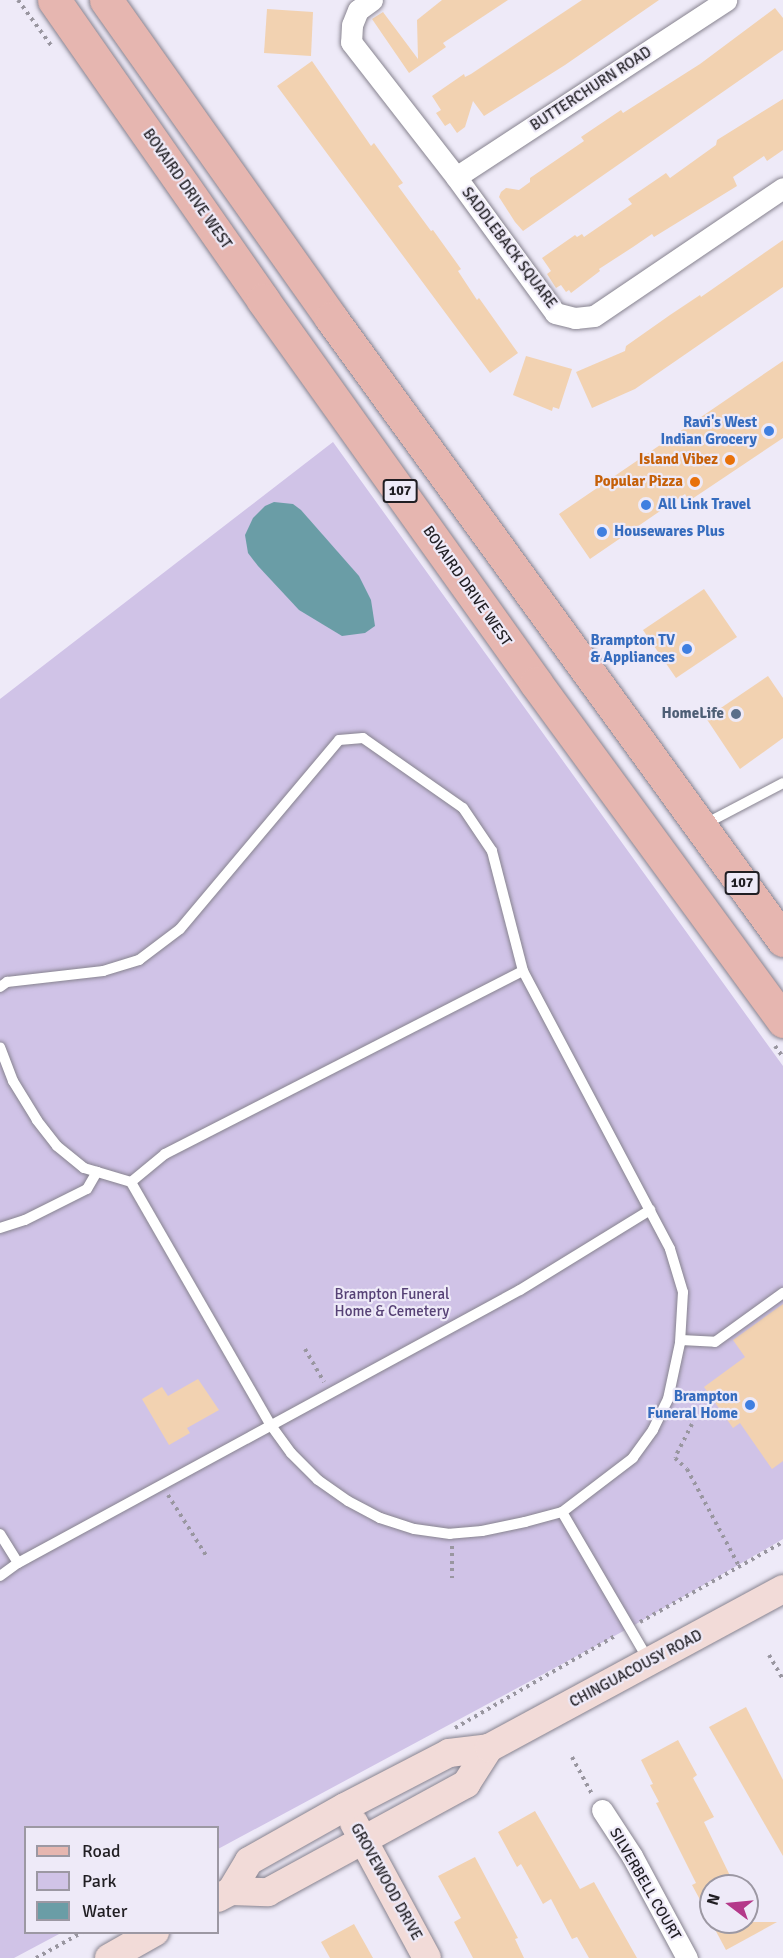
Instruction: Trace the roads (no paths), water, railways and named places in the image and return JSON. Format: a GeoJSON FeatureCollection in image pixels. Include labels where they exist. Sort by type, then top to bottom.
{"type":"FeatureCollection","features":[{"type":"Feature","properties":{"kind":"main road","name":"BOVAIRD DRIVE WEST"},"geometry":{"type":"LineString","coordinates":[[54,0],[304,357],[783,1021]]}},
{"type":"Feature","properties":{"kind":"main road","name":"107"},"geometry":{"type":"LineString","coordinates":[[106,0],[331,318],[783,938]]}},
{"type":"Feature","properties":{"kind":"main road"},"geometry":{"type":"LineString","coordinates":[[744,969],[783,938]]}},
{"type":"Feature","properties":{"kind":"main road","name":"CHINGUACOUSY ROAD"},"geometry":{"type":"LineString","coordinates":[[224,1895],[249,1861],[345,1807],[449,1753],[489,1748],[783,1589]]}},
{"type":"Feature","properties":{"kind":"main road","name":"CHINGUACOUSY ROAD"},"geometry":{"type":"LineString","coordinates":[[224,1895],[268,1892],[466,1784],[489,1748]]}},
{"type":"Feature","properties":{"kind":"main road","name":"GROVEWOOD DRIVE"},"geometry":{"type":"LineString","coordinates":[[345,1807],[427,1958]]}},
{"type":"Feature","properties":{"kind":"main road"},"geometry":{"type":"LineString","coordinates":[[109,1958],[151,1934]]}},
{"type":"Feature","properties":{"kind":"street","name":"SADDLEBACK SQUARE"},"geometry":{"type":"LineString","coordinates":[[372,0],[358,10],[351,25],[351,42],[456,177],[555,313],[575,318],[594,316],[783,188]]}},
{"type":"Feature","properties":{"kind":"street","name":"BUTTERCHURN ROAD"},"geometry":{"type":"LineString","coordinates":[[456,177],[726,0]]}},
{"type":"Feature","properties":{"kind":"street","name":"SILVERBELL COURT"},"geometry":{"type":"LineString","coordinates":[[602,1810],[632,1856],[687,1958]]}},
{"type":"Feature","properties":{"kind":"lane"},"geometry":{"type":"LineString","coordinates":[[0,987],[7,982],[103,971],[139,960],[180,929],[339,740],[363,738],[463,808],[492,851],[523,972],[670,1249],[683,1292],[681,1340],[668,1399],[653,1430],[633,1458],[562,1512],[482,1531],[452,1534],[414,1529],[380,1518],[348,1501],[305,1466],[270,1424],[130,1182],[84,1168],[57,1146],[37,1120],[14,1081],[0,1047]]}},
{"type":"Feature","properties":{"kind":"lane"},"geometry":{"type":"LineString","coordinates":[[700,826],[783,783]]}},
{"type":"Feature","properties":{"kind":"lane"},"geometry":{"type":"LineString","coordinates":[[130,1182],[165,1154],[523,972]]}},
{"type":"Feature","properties":{"kind":"lane"},"geometry":{"type":"LineString","coordinates":[[0,1228],[25,1220],[87,1189],[97,1172]]}},
{"type":"Feature","properties":{"kind":"lane"},"geometry":{"type":"LineString","coordinates":[[0,1576],[18,1563],[270,1424],[520,1290],[650,1210]]}},
{"type":"Feature","properties":{"kind":"lane"},"geometry":{"type":"LineString","coordinates":[[681,1340],[715,1342],[783,1293]]}},
{"type":"Feature","properties":{"kind":"lane"},"geometry":{"type":"LineString","coordinates":[[562,1512],[631,1627],[649,1662]]}},
{"type":"Feature","properties":{"kind":"lane"},"geometry":{"type":"LineString","coordinates":[[0,1534],[18,1563]]}},
{"type":"Feature","properties":{"kind":"water"},"geometry":{"type":"Polygon","coordinates":[[[274,502],[293,504],[301,510],[359,576],[371,600],[375,626],[365,633],[342,636],[299,610],[258,566],[248,553],[245,535],[253,518],[265,506],[274,502]]]}},
{"type":"Feature","properties":{"kind":"place","name":"Ravi's West Indian Grocery"},"geometry":{"type":"Point","coordinates":[769,431]}},
{"type":"Feature","properties":{"kind":"place","name":"Island Vibez"},"geometry":{"type":"Point","coordinates":[730,460]}},
{"type":"Feature","properties":{"kind":"place","name":"Popular Pizza"},"geometry":{"type":"Point","coordinates":[695,482]}},
{"type":"Feature","properties":{"kind":"place","name":"All Link Travel"},"geometry":{"type":"Point","coordinates":[646,505]}},
{"type":"Feature","properties":{"kind":"place","name":"Housewares Plus"},"geometry":{"type":"Point","coordinates":[602,532]}},
{"type":"Feature","properties":{"kind":"place","name":"Brampton TV & Appliances"},"geometry":{"type":"Point","coordinates":[687,649]}},
{"type":"Feature","properties":{"kind":"place","name":"HomeLife"},"geometry":{"type":"Point","coordinates":[736,714]}},
{"type":"Feature","properties":{"kind":"place","name":"Brampton Funeral Home"},"geometry":{"type":"Point","coordinates":[750,1405]}},
{"type":"Feature","properties":{"kind":"park label","name":"Brampton Funeral Home & Cemetery"},"geometry":{"type":"Point","coordinates":[392,1302]}}]}
